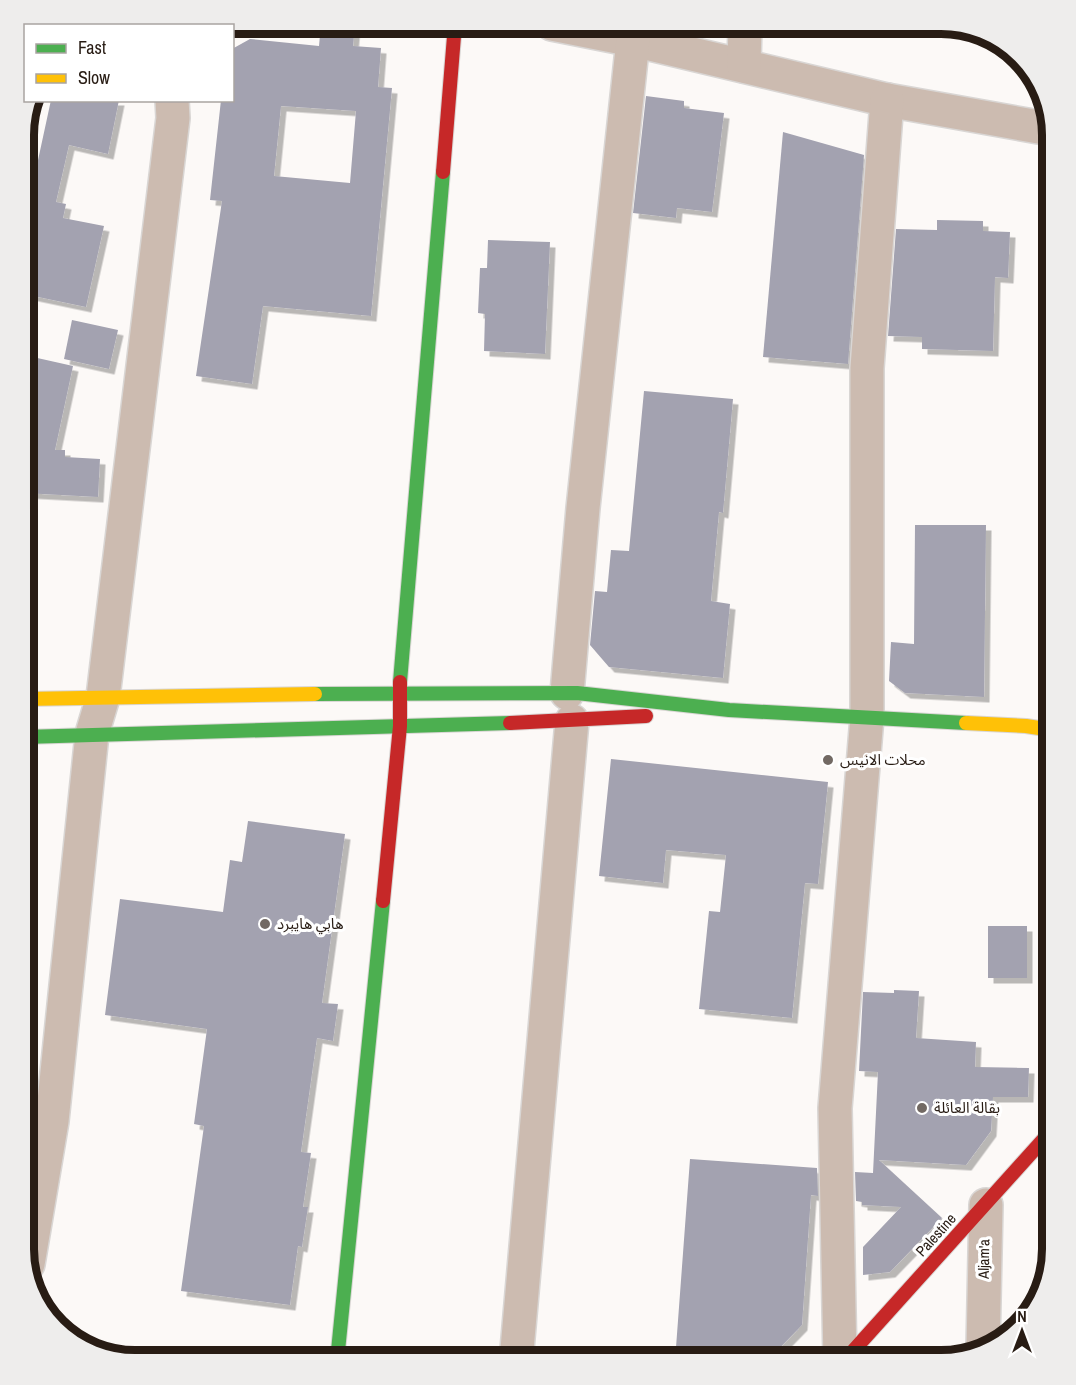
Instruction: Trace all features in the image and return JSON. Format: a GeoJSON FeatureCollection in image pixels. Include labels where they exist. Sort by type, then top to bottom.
{"type":"FeatureCollection","features":[{"type":"Feature","properties":{"kind":"street"},"geometry":{"type":"LineString","coordinates":[[338,1350],[400,726],[399,694],[454,34]]}},
{"type":"Feature","properties":{"kind":"street"},"geometry":{"type":"LineString","coordinates":[[606,35],[887,100],[1041,127]]}},
{"type":"Feature","properties":{"kind":"street"},"geometry":{"type":"LineString","coordinates":[[744,66],[745,35]]}},
{"type":"Feature","properties":{"kind":"street"},"geometry":{"type":"LineString","coordinates":[[517,1350],[570,707],[583,508],[633,40]]}},
{"type":"Feature","properties":{"kind":"street"},"geometry":{"type":"LineString","coordinates":[[842,1350],[835,1108],[867,717],[867,368],[887,100]]}},
{"type":"Feature","properties":{"kind":"street"},"geometry":{"type":"LineString","coordinates":[[34,1228],[52,1121],[92,734],[103,698],[173,118],[172,102]]}},
{"type":"Feature","properties":{"kind":"street"},"geometry":{"type":"LineString","coordinates":[[34,699],[399,694],[570,707],[729,710],[1042,728]]}},
{"type":"Feature","properties":{"kind":"street"},"geometry":{"type":"LineString","coordinates":[[34,737],[400,726],[570,707],[729,710]]}},
{"type":"Feature","properties":{"kind":"street","name":"Palestine"},"geometry":{"type":"LineString","coordinates":[[852,1350],[1042,1141]]}},
{"type":"Feature","properties":{"kind":"street","name":"Aljam'a"},"geometry":{"type":"LineString","coordinates":[[983,1341],[986,1205]]}},
{"type":"Feature","properties":{"kind":"building"},"geometry":{"type":"Polygon","coordinates":[[[320,34],[354,34],[353,46],[381,48],[378,87],[392,88],[371,316],[263,306],[252,384],[196,376],[222,201],[210,200],[221,102],[234,102],[234,48],[250,39],[319,46],[320,34]],[[281,106],[274,176],[350,183],[356,111],[281,106]]]}},
{"type":"Feature","properties":{"kind":"building"},"geometry":{"type":"Polygon","coordinates":[[[646,96],[684,101],[684,108],[724,113],[712,212],[677,208],[676,218],[633,213],[646,96]]]}},
{"type":"Feature","properties":{"kind":"building"},"geometry":{"type":"Polygon","coordinates":[[[51,102],[119,102],[108,154],[69,145],[56,202],[66,204],[63,218],[104,226],[86,307],[35,296],[35,174],[51,102]]]}},
{"type":"Feature","properties":{"kind":"building"},"geometry":{"type":"Polygon","coordinates":[[[783,132],[864,155],[848,364],[763,357],[783,132]]]}},
{"type":"Feature","properties":{"kind":"building"},"geometry":{"type":"Polygon","coordinates":[[[937,220],[983,221],[983,231],[1010,232],[1008,278],[995,277],[993,351],[922,349],[922,337],[888,336],[896,229],[937,230],[937,220]]]}},
{"type":"Feature","properties":{"kind":"building"},"geometry":{"type":"Polygon","coordinates":[[[488,240],[550,242],[545,354],[484,351],[485,314],[478,313],[480,268],[487,268],[488,240]]]}},
{"type":"Feature","properties":{"kind":"building"},"geometry":{"type":"Polygon","coordinates":[[[72,320],[118,330],[109,369],[64,359],[72,320]]]}},
{"type":"Feature","properties":{"kind":"building"},"geometry":{"type":"Polygon","coordinates":[[[35,357],[73,366],[55,450],[65,450],[65,457],[100,459],[98,497],[35,494],[35,357]]]}},
{"type":"Feature","properties":{"kind":"building"},"geometry":{"type":"Polygon","coordinates":[[[644,391],[733,399],[723,513],[719,512],[711,601],[730,604],[723,678],[609,667],[590,645],[595,591],[607,592],[611,550],[629,551],[644,391]]]}},
{"type":"Feature","properties":{"kind":"building"},"geometry":{"type":"Polygon","coordinates":[[[915,525],[986,525],[984,697],[905,693],[889,681],[891,642],[914,644],[915,525]]]}},
{"type":"Feature","properties":{"kind":"building"},"geometry":{"type":"Polygon","coordinates":[[[611,759],[828,782],[818,884],[805,883],[792,1018],[699,1009],[709,911],[720,912],[726,855],[666,850],[663,883],[599,876],[611,759]]]}},
{"type":"Feature","properties":{"kind":"building"},"geometry":{"type":"Polygon","coordinates":[[[248,821],[345,834],[322,1003],[338,1004],[333,1041],[317,1038],[301,1152],[311,1153],[303,1207],[308,1207],[302,1247],[298,1246],[290,1305],[181,1291],[204,1126],[194,1124],[207,1029],[105,1015],[120,899],[223,912],[230,860],[242,862],[248,821]]]}},
{"type":"Feature","properties":{"kind":"building"},"geometry":{"type":"Polygon","coordinates":[[[988,926],[1027,926],[1027,978],[988,978],[988,926]]]}},
{"type":"Feature","properties":{"kind":"building"},"geometry":{"type":"Polygon","coordinates":[[[894,990],[919,991],[916,1038],[976,1042],[975,1067],[1029,1068],[1028,1097],[993,1097],[991,1131],[966,1165],[879,1160],[942,1218],[890,1272],[863,1275],[863,1247],[901,1207],[862,1205],[862,1202],[856,1201],[855,1172],[873,1173],[878,1072],[859,1071],[863,992],[894,993],[894,990]]]}},
{"type":"Feature","properties":{"kind":"building"},"geometry":{"type":"Polygon","coordinates":[[[690,1159],[817,1168],[818,1196],[811,1195],[802,1325],[778,1350],[676,1350],[690,1159]]]}},
{"type":"Feature","properties":{"kind":"traffic: fast"},"geometry":{"type":"LineString","coordinates":[[400,682],[443,172]]}},
{"type":"Feature","properties":{"kind":"traffic: fast"},"geometry":{"type":"LineString","coordinates":[[315,694],[577,693],[729,710],[966,723]]}},
{"type":"Feature","properties":{"kind":"traffic: fast"},"geometry":{"type":"LineString","coordinates":[[34,737],[510,723]]}},
{"type":"Feature","properties":{"kind":"traffic: fast"},"geometry":{"type":"LineString","coordinates":[[338,1350],[383,901]]}},
{"type":"Feature","properties":{"kind":"traffic: slow"},"geometry":{"type":"LineString","coordinates":[[34,699],[315,694]]}},
{"type":"Feature","properties":{"kind":"traffic: slow"},"geometry":{"type":"LineString","coordinates":[[966,723],[1042,728]]}},
{"type":"Feature","properties":{"kind":"traffic: jam"},"geometry":{"type":"LineString","coordinates":[[443,172],[454,34]]}},
{"type":"Feature","properties":{"kind":"traffic: jam"},"geometry":{"type":"LineString","coordinates":[[383,901],[400,726],[400,682]]}},
{"type":"Feature","properties":{"kind":"traffic: jam"},"geometry":{"type":"LineString","coordinates":[[510,723],[646,716]]}},
{"type":"Feature","properties":{"kind":"traffic: jam"},"geometry":{"type":"LineString","coordinates":[[854,1350],[1042,1141]]}},
{"type":"Feature","properties":{"kind":"place","name":"محلات الانيس"},"geometry":{"type":"Point","coordinates":[828,760]}},
{"type":"Feature","properties":{"kind":"place","name":"هابي هايبرد"},"geometry":{"type":"Point","coordinates":[265,924]}},
{"type":"Feature","properties":{"kind":"place","name":"بقالة العائلة"},"geometry":{"type":"Point","coordinates":[922,1108]}}]}
